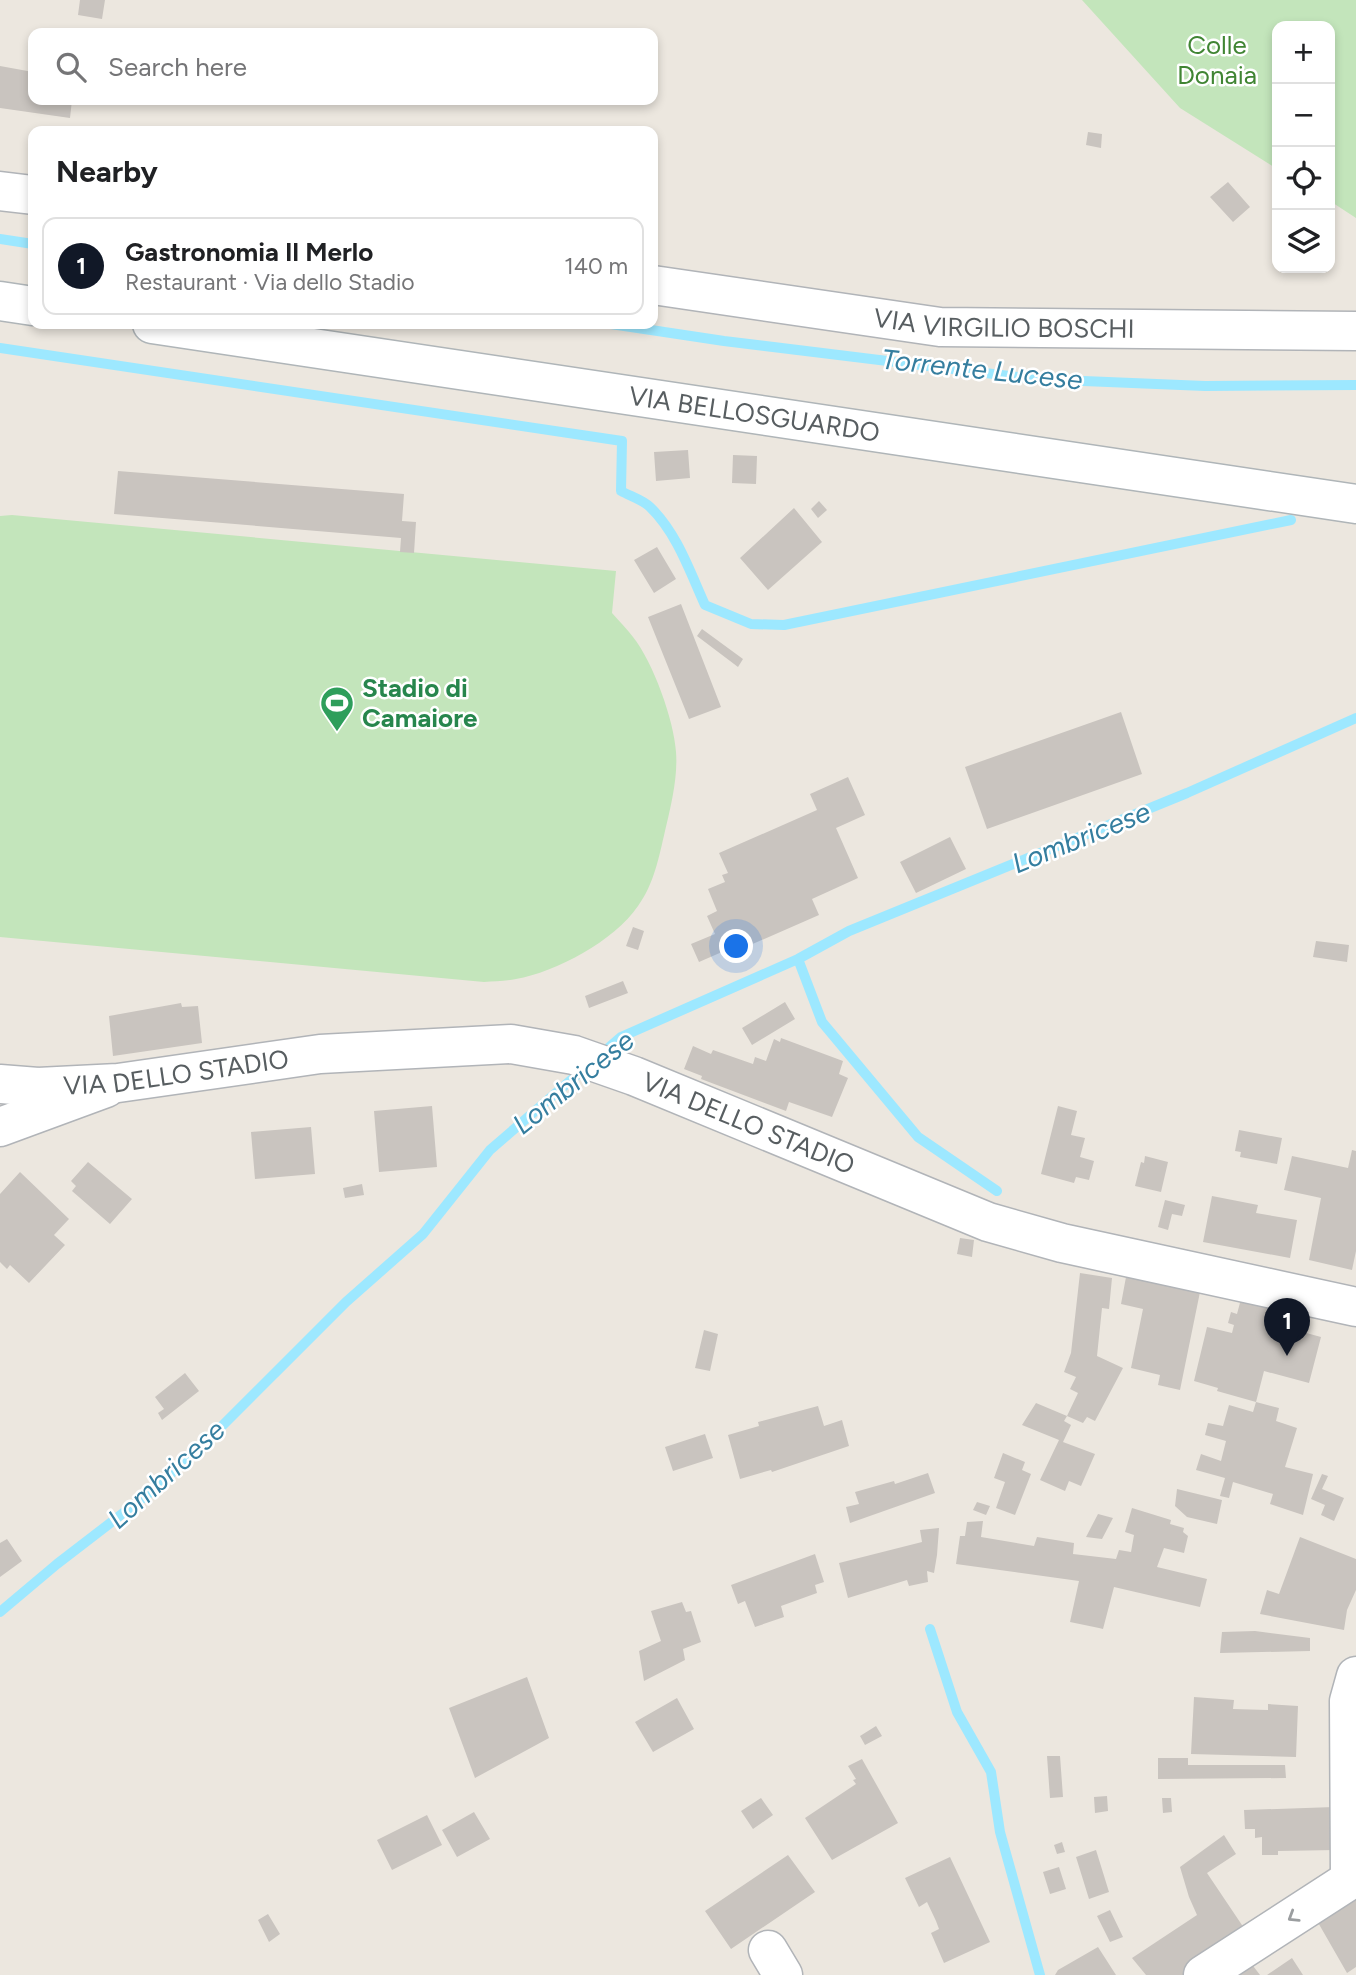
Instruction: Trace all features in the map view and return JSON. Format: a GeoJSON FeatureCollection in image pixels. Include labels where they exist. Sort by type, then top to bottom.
{"type":"FeatureCollection","features":[{"type":"Feature","properties":{"kind":"street"},"geometry":{"type":"LineString","coordinates":[[0,191],[28,194]]}},
{"type":"Feature","properties":{"kind":"street","name":"VIA VIRGILIO BOSCHI"},"geometry":{"type":"LineString","coordinates":[[658,286],[940,327],[1356,331]]}},
{"type":"Feature","properties":{"kind":"street"},"geometry":{"type":"LineString","coordinates":[[0,301],[28,305]]}},
{"type":"Feature","properties":{"kind":"street","name":"VIA BELLOSGUARDO"},"geometry":{"type":"LineString","coordinates":[[185,329],[1356,504]]}},
{"type":"Feature","properties":{"kind":"street","name":"VIA DELLO STADIO"},"geometry":{"type":"LineString","coordinates":[[0,1084],[38,1087],[118,1083],[320,1054],[512,1044],[574,1055],[634,1076],[988,1222],[1062,1243],[1356,1307]]}},
{"type":"Feature","properties":{"kind":"street"},"geometry":{"type":"LineString","coordinates":[[0,1127],[118,1083]]}},
{"type":"Feature","properties":{"kind":"street"},"geometry":{"type":"LineString","coordinates":[[1203,1975],[1353,1878],[1349,1701],[1356,1676]]}},
{"type":"Feature","properties":{"kind":"green space","name":"Colle Donaia"},"geometry":{"type":"Polygon","coordinates":[[[1082,0],[1356,0],[1356,218],[1335,204],[1335,21],[1272,21],[1272,166],[1180,108],[1082,0]]]}},
{"type":"Feature","properties":{"kind":"green space","name":"Stadio di Camaiore"},"geometry":{"type":"Polygon","coordinates":[[[0,516],[616,571],[612,613],[641,648],[655,676],[671,724],[676,752],[670,812],[655,870],[644,898],[628,919],[614,931],[566,962],[549,970],[512,980],[484,982],[0,937],[0,516]]]}},
{"type":"Feature","properties":{"kind":"building"},"geometry":{"type":"Polygon","coordinates":[[[80,0],[105,0],[102,19],[78,15],[80,0]]]}},
{"type":"Feature","properties":{"kind":"building"},"geometry":{"type":"Polygon","coordinates":[[[0,66],[28,71],[28,105],[71,105],[70,118],[0,108],[0,66]]]}},
{"type":"Feature","properties":{"kind":"building"},"geometry":{"type":"Polygon","coordinates":[[[1088,132],[1102,134],[1101,148],[1086,145],[1088,132]]]}},
{"type":"Feature","properties":{"kind":"building"},"geometry":{"type":"Polygon","coordinates":[[[1228,182],[1250,207],[1233,222],[1210,197],[1228,182]]]}},
{"type":"Feature","properties":{"kind":"building"},"geometry":{"type":"Polygon","coordinates":[[[688,450],[690,478],[656,481],[654,452],[688,450]]]}},
{"type":"Feature","properties":{"kind":"building"},"geometry":{"type":"Polygon","coordinates":[[[733,455],[757,456],[756,484],[732,483],[733,455]]]}},
{"type":"Feature","properties":{"kind":"building"},"geometry":{"type":"Polygon","coordinates":[[[118,471],[404,494],[402,521],[416,522],[414,553],[400,552],[401,538],[114,514],[118,471]]]}},
{"type":"Feature","properties":{"kind":"building"},"geometry":{"type":"Polygon","coordinates":[[[819,501],[827,510],[818,518],[811,509],[819,501]]]}},
{"type":"Feature","properties":{"kind":"building"},"geometry":{"type":"Polygon","coordinates":[[[794,508],[822,542],[768,590],[740,558],[794,508]]]}},
{"type":"Feature","properties":{"kind":"building"},"geometry":{"type":"Polygon","coordinates":[[[657,547],[676,579],[654,593],[634,560],[657,547]]]}},
{"type":"Feature","properties":{"kind":"building"},"geometry":{"type":"Polygon","coordinates":[[[681,604],[721,707],[689,719],[648,617],[681,604]]]}},
{"type":"Feature","properties":{"kind":"building"},"geometry":{"type":"Polygon","coordinates":[[[702,629],[743,659],[738,667],[697,636],[702,629]]]}},
{"type":"Feature","properties":{"kind":"building"},"geometry":{"type":"Polygon","coordinates":[[[1121,712],[1142,774],[987,829],[965,767],[1121,712]]]}},
{"type":"Feature","properties":{"kind":"building"},"geometry":{"type":"Polygon","coordinates":[[[848,777],[865,815],[836,828],[858,878],[812,899],[819,915],[723,957],[722,952],[699,962],[691,944],[715,934],[707,916],[717,911],[708,889],[725,882],[722,875],[728,873],[719,853],[817,810],[810,794],[848,777]]]}},
{"type":"Feature","properties":{"kind":"building"},"geometry":{"type":"Polygon","coordinates":[[[950,837],[966,869],[916,893],[900,862],[950,837]]]}},
{"type":"Feature","properties":{"kind":"building"},"geometry":{"type":"Polygon","coordinates":[[[633,927],[644,931],[638,950],[626,946],[633,927]]]}},
{"type":"Feature","properties":{"kind":"building"},"geometry":{"type":"Polygon","coordinates":[[[1316,941],[1349,945],[1347,962],[1313,957],[1316,941]]]}},
{"type":"Feature","properties":{"kind":"building"},"geometry":{"type":"Polygon","coordinates":[[[623,981],[628,993],[589,1008],[585,996],[623,981]]]}},
{"type":"Feature","properties":{"kind":"building"},"geometry":{"type":"Polygon","coordinates":[[[785,1002],[795,1019],[752,1045],[742,1028],[785,1002]]]}},
{"type":"Feature","properties":{"kind":"building"},"geometry":{"type":"Polygon","coordinates":[[[181,1003],[182,1007],[198,1006],[202,1043],[113,1056],[109,1016],[181,1003]]]}},
{"type":"Feature","properties":{"kind":"building"},"geometry":{"type":"Polygon","coordinates":[[[781,1038],[843,1061],[839,1074],[848,1078],[832,1117],[789,1102],[786,1111],[701,1079],[702,1076],[684,1069],[693,1046],[711,1054],[713,1050],[753,1064],[755,1057],[766,1061],[774,1039],[780,1042],[781,1038]]]}},
{"type":"Feature","properties":{"kind":"building"},"geometry":{"type":"Polygon","coordinates":[[[432,1106],[437,1167],[379,1172],[374,1111],[432,1106]]]}},
{"type":"Feature","properties":{"kind":"building"},"geometry":{"type":"Polygon","coordinates":[[[1058,1106],[1077,1111],[1071,1135],[1085,1138],[1080,1157],[1094,1161],[1089,1180],[1076,1177],[1074,1183],[1041,1174],[1058,1106]]]}},
{"type":"Feature","properties":{"kind":"building"},"geometry":{"type":"Polygon","coordinates":[[[311,1127],[315,1174],[255,1179],[251,1132],[311,1127]]]}},
{"type":"Feature","properties":{"kind":"building"},"geometry":{"type":"Polygon","coordinates":[[[1239,1130],[1282,1138],[1277,1164],[1240,1157],[1241,1152],[1235,1151],[1239,1130]]]}},
{"type":"Feature","properties":{"kind":"building"},"geometry":{"type":"Polygon","coordinates":[[[1352,1150],[1356,1151],[1356,1251],[1352,1270],[1309,1260],[1321,1198],[1284,1190],[1292,1156],[1348,1168],[1352,1150]]]}},
{"type":"Feature","properties":{"kind":"building"},"geometry":{"type":"Polygon","coordinates":[[[1145,1156],[1168,1162],[1161,1192],[1135,1186],[1145,1156]]]}},
{"type":"Feature","properties":{"kind":"building"},"geometry":{"type":"Polygon","coordinates":[[[88,1162],[132,1199],[110,1224],[72,1191],[76,1186],[71,1181],[88,1162]]]}},
{"type":"Feature","properties":{"kind":"building"},"geometry":{"type":"Polygon","coordinates":[[[20,1172],[69,1219],[54,1235],[65,1245],[29,1283],[10,1265],[7,1269],[0,1262],[0,1194],[20,1172]]]}},
{"type":"Feature","properties":{"kind":"building"},"geometry":{"type":"Polygon","coordinates":[[[362,1184],[364,1195],[345,1198],[343,1188],[362,1184]]]}},
{"type":"Feature","properties":{"kind":"building"},"geometry":{"type":"Polygon","coordinates":[[[1212,1196],[1258,1205],[1256,1213],[1297,1220],[1290,1258],[1203,1242],[1212,1196]]]}},
{"type":"Feature","properties":{"kind":"building"},"geometry":{"type":"Polygon","coordinates":[[[1165,1200],[1185,1205],[1182,1216],[1172,1214],[1168,1230],[1158,1227],[1165,1200]]]}},
{"type":"Feature","properties":{"kind":"building"},"geometry":{"type":"Polygon","coordinates":[[[960,1238],[974,1240],[972,1257],[957,1254],[960,1238]]]}},
{"type":"Feature","properties":{"kind":"building"},"geometry":{"type":"Polygon","coordinates":[[[1080,1273],[1112,1278],[1109,1309],[1102,1308],[1097,1356],[1123,1368],[1095,1421],[1087,1417],[1083,1423],[1067,1416],[1078,1393],[1070,1389],[1076,1377],[1064,1372],[1071,1353],[1080,1273]]]}},
{"type":"Feature","properties":{"kind":"building"},"geometry":{"type":"Polygon","coordinates":[[[1126,1277],[1200,1292],[1180,1390],[1158,1385],[1160,1375],[1131,1368],[1143,1309],[1121,1304],[1126,1277]]]}},
{"type":"Feature","properties":{"kind":"building"},"geometry":{"type":"Polygon","coordinates":[[[1241,1299],[1281,1310],[1277,1325],[1321,1337],[1309,1383],[1264,1371],[1256,1402],[1194,1381],[1207,1327],[1232,1333],[1234,1325],[1228,1323],[1231,1312],[1237,1314],[1241,1299]]]}},
{"type":"Feature","properties":{"kind":"building"},"geometry":{"type":"Polygon","coordinates":[[[704,1330],[718,1334],[710,1371],[695,1368],[704,1330]]]}},
{"type":"Feature","properties":{"kind":"building"},"geometry":{"type":"Polygon","coordinates":[[[185,1373],[199,1391],[162,1420],[158,1413],[164,1409],[155,1397],[185,1373]]]}},
{"type":"Feature","properties":{"kind":"building"},"geometry":{"type":"Polygon","coordinates":[[[1256,1402],[1279,1408],[1276,1421],[1297,1428],[1285,1467],[1313,1474],[1303,1515],[1270,1504],[1273,1494],[1233,1482],[1229,1498],[1220,1496],[1225,1478],[1196,1470],[1201,1454],[1221,1461],[1226,1441],[1205,1435],[1208,1423],[1223,1426],[1229,1405],[1253,1412],[1256,1402]]]}},
{"type":"Feature","properties":{"kind":"building"},"geometry":{"type":"Polygon","coordinates":[[[1036,1403],[1067,1416],[1064,1421],[1071,1425],[1063,1442],[1095,1454],[1081,1486],[1069,1481],[1065,1491],[1040,1480],[1059,1440],[1022,1425],[1036,1403]]]}},
{"type":"Feature","properties":{"kind":"building"},"geometry":{"type":"Polygon","coordinates":[[[818,1406],[824,1426],[842,1420],[849,1446],[772,1472],[771,1470],[740,1479],[728,1435],[759,1426],[758,1422],[818,1406]]]}},
{"type":"Feature","properties":{"kind":"building"},"geometry":{"type":"Polygon","coordinates":[[[705,1434],[713,1458],[673,1471],[665,1447],[705,1434]]]}},
{"type":"Feature","properties":{"kind":"building"},"geometry":{"type":"Polygon","coordinates":[[[1003,1453],[1025,1462],[1022,1470],[1031,1474],[1015,1515],[996,1508],[1005,1482],[994,1478],[1003,1453]]]}},
{"type":"Feature","properties":{"kind":"building"},"geometry":{"type":"Polygon","coordinates":[[[928,1473],[935,1493],[850,1523],[846,1507],[859,1504],[855,1492],[894,1481],[895,1484],[928,1473]]]}},
{"type":"Feature","properties":{"kind":"building"},"geometry":{"type":"Polygon","coordinates":[[[1322,1474],[1328,1476],[1322,1489],[1344,1498],[1334,1521],[1321,1515],[1325,1505],[1311,1499],[1322,1474]]]}},
{"type":"Feature","properties":{"kind":"building"},"geometry":{"type":"Polygon","coordinates":[[[1177,1489],[1222,1500],[1217,1524],[1187,1517],[1175,1506],[1177,1489]]]}},
{"type":"Feature","properties":{"kind":"building"},"geometry":{"type":"Polygon","coordinates":[[[977,1502],[990,1506],[986,1515],[973,1510],[977,1502]]]}},
{"type":"Feature","properties":{"kind":"building"},"geometry":{"type":"Polygon","coordinates":[[[1132,1508],[1171,1520],[1170,1524],[1184,1528],[1183,1532],[1188,1536],[1184,1553],[1164,1548],[1157,1567],[1207,1579],[1200,1607],[1114,1587],[1103,1629],[1070,1622],[1079,1581],[956,1564],[960,1536],[965,1536],[967,1522],[983,1521],[981,1537],[1034,1546],[1037,1537],[1074,1543],[1073,1554],[1116,1559],[1119,1550],[1131,1552],[1134,1535],[1125,1532],[1132,1508]]]}},
{"type":"Feature","properties":{"kind":"building"},"geometry":{"type":"Polygon","coordinates":[[[1098,1514],[1113,1518],[1102,1539],[1086,1537],[1098,1514]]]}},
{"type":"Feature","properties":{"kind":"building"},"geometry":{"type":"Polygon","coordinates":[[[939,1528],[934,1573],[927,1571],[928,1582],[909,1586],[907,1580],[848,1598],[839,1563],[922,1542],[920,1530],[939,1528]]]}},
{"type":"Feature","properties":{"kind":"building"},"geometry":{"type":"Polygon","coordinates":[[[1300,1537],[1356,1559],[1356,1590],[1347,1610],[1344,1630],[1260,1614],[1267,1590],[1279,1594],[1300,1537]]]}},
{"type":"Feature","properties":{"kind":"building"},"geometry":{"type":"Polygon","coordinates":[[[7,1539],[22,1561],[0,1577],[0,1543],[7,1539]]]}},
{"type":"Feature","properties":{"kind":"building"},"geometry":{"type":"Polygon","coordinates":[[[815,1554],[824,1582],[815,1585],[817,1593],[781,1606],[784,1617],[755,1627],[745,1601],[738,1604],[731,1585],[815,1554]]]}},
{"type":"Feature","properties":{"kind":"building"},"geometry":{"type":"Polygon","coordinates":[[[682,1602],[686,1612],[691,1611],[701,1642],[683,1649],[685,1660],[644,1681],[639,1651],[661,1641],[651,1611],[682,1602]]]}},
{"type":"Feature","properties":{"kind":"building"},"geometry":{"type":"Polygon","coordinates":[[[1255,1631],[1310,1638],[1310,1651],[1220,1653],[1222,1632],[1255,1631]]]}},
{"type":"Feature","properties":{"kind":"building"},"geometry":{"type":"Polygon","coordinates":[[[527,1677],[549,1738],[475,1778],[449,1708],[527,1677]]]}},
{"type":"Feature","properties":{"kind":"building"},"geometry":{"type":"Polygon","coordinates":[[[1194,1697],[1234,1700],[1233,1709],[1268,1710],[1268,1704],[1298,1706],[1296,1757],[1191,1754],[1194,1697]]]}},
{"type":"Feature","properties":{"kind":"building"},"geometry":{"type":"Polygon","coordinates":[[[677,1698],[694,1729],[653,1752],[635,1722],[677,1698]]]}},
{"type":"Feature","properties":{"kind":"building"},"geometry":{"type":"Polygon","coordinates":[[[876,1726],[882,1736],[865,1745],[860,1736],[876,1726]]]}},
{"type":"Feature","properties":{"kind":"building"},"geometry":{"type":"Polygon","coordinates":[[[1047,1756],[1060,1756],[1063,1797],[1050,1798],[1047,1756]]]}},
{"type":"Feature","properties":{"kind":"building"},"geometry":{"type":"Polygon","coordinates":[[[1158,1758],[1188,1758],[1188,1765],[1285,1765],[1286,1778],[1158,1779],[1158,1758]]]}},
{"type":"Feature","properties":{"kind":"building"},"geometry":{"type":"Polygon","coordinates":[[[862,1759],[898,1823],[832,1860],[805,1818],[856,1784],[848,1766],[862,1759]]]}},
{"type":"Feature","properties":{"kind":"building"},"geometry":{"type":"Polygon","coordinates":[[[1107,1796],[1108,1811],[1095,1813],[1094,1797],[1107,1796]]]}},
{"type":"Feature","properties":{"kind":"building"},"geometry":{"type":"Polygon","coordinates":[[[761,1798],[773,1815],[753,1829],[741,1811],[761,1798]]]}},
{"type":"Feature","properties":{"kind":"building"},"geometry":{"type":"Polygon","coordinates":[[[1162,1798],[1171,1798],[1172,1812],[1163,1813],[1162,1798]]]}},
{"type":"Feature","properties":{"kind":"building"},"geometry":{"type":"Polygon","coordinates":[[[1334,1807],[1336,1850],[1278,1851],[1278,1855],[1262,1855],[1262,1837],[1255,1838],[1255,1829],[1245,1829],[1244,1810],[1334,1807]]]}},
{"type":"Feature","properties":{"kind":"building"},"geometry":{"type":"Polygon","coordinates":[[[474,1812],[490,1839],[457,1857],[442,1830],[474,1812]]]}},
{"type":"Feature","properties":{"kind":"building"},"geometry":{"type":"Polygon","coordinates":[[[427,1815],[442,1845],[392,1870],[377,1840],[427,1815]]]}},
{"type":"Feature","properties":{"kind":"building"},"geometry":{"type":"Polygon","coordinates":[[[1224,1835],[1236,1854],[1207,1873],[1248,1934],[1186,1975],[1146,1975],[1132,1958],[1197,1915],[1180,1867],[1224,1835]]]}},
{"type":"Feature","properties":{"kind":"building"},"geometry":{"type":"Polygon","coordinates":[[[1062,1842],[1065,1852],[1057,1854],[1054,1845],[1062,1842]]]}},
{"type":"Feature","properties":{"kind":"building"},"geometry":{"type":"Polygon","coordinates":[[[1096,1850],[1109,1892],[1089,1899],[1076,1857],[1096,1850]]]}},
{"type":"Feature","properties":{"kind":"building"},"geometry":{"type":"Polygon","coordinates":[[[788,1855],[815,1892],[731,1949],[705,1911],[788,1855]]]}},
{"type":"Feature","properties":{"kind":"building"},"geometry":{"type":"Polygon","coordinates":[[[950,1857],[990,1942],[944,1963],[931,1933],[939,1929],[936,1921],[927,1902],[919,1907],[905,1878],[950,1857]]]}},
{"type":"Feature","properties":{"kind":"building"},"geometry":{"type":"Polygon","coordinates":[[[1059,1867],[1066,1889],[1050,1894],[1043,1872],[1059,1867]]]}},
{"type":"Feature","properties":{"kind":"building"},"geometry":{"type":"Polygon","coordinates":[[[1356,1894],[1356,1967],[1347,1973],[1316,1919],[1356,1894]]]}},
{"type":"Feature","properties":{"kind":"building"},"geometry":{"type":"Polygon","coordinates":[[[1110,1910],[1123,1937],[1110,1942],[1097,1916],[1110,1910]]]}},
{"type":"Feature","properties":{"kind":"building"},"geometry":{"type":"Polygon","coordinates":[[[268,1914],[280,1934],[269,1942],[258,1920],[268,1914]]]}},
{"type":"Feature","properties":{"kind":"building"},"geometry":{"type":"Polygon","coordinates":[[[1098,1947],[1116,1975],[1055,1975],[1058,1970],[1098,1947]]]}},
{"type":"Feature","properties":{"kind":"building"},"geometry":{"type":"Polygon","coordinates":[[[1244,1954],[1260,1975],[1227,1975],[1244,1954]]]}},
{"type":"Feature","properties":{"kind":"building"},"geometry":{"type":"Polygon","coordinates":[[[1292,1958],[1303,1975],[1267,1975],[1292,1958]]]}},
{"type":"Feature","properties":{"kind":"waterway","name":"Torrente Lucese"},"geometry":{"type":"LineString","coordinates":[[0,239],[28,243]]}},
{"type":"Feature","properties":{"kind":"waterway","name":"Torrente Lucese"},"geometry":{"type":"LineString","coordinates":[[644,329],[1035,379],[1205,386],[1356,385]]}},
{"type":"Feature","properties":{"kind":"waterway"},"geometry":{"type":"LineString","coordinates":[[0,348],[622,441],[621,491],[640,500],[660,517],[682,553],[705,605],[751,624],[784,625],[1291,520]]}},
{"type":"Feature","properties":{"kind":"waterway","name":"Lombricese"},"geometry":{"type":"LineString","coordinates":[[599,1056],[621,1037],[798,959],[849,931],[1187,793],[1356,718]]}},
{"type":"Feature","properties":{"kind":"waterway"},"geometry":{"type":"LineString","coordinates":[[798,959],[822,1022],[918,1137],[997,1191]]}},
{"type":"Feature","properties":{"kind":"waterway","name":"Lombricese"},"geometry":{"type":"LineString","coordinates":[[0,1612],[148,1494],[204,1444],[346,1302],[423,1234],[490,1150],[585,1068]]}},
{"type":"Feature","properties":{"kind":"waterway"},"geometry":{"type":"LineString","coordinates":[[930,1629],[957,1712],[991,1772],[1000,1832],[1040,1975]]}},
{"type":"Feature","properties":{"kind":"place","name":"Stadio di Camaiore"},"geometry":{"type":"Point","coordinates":[337,733]}},
{"type":"Feature","properties":{"kind":"place","name":"Gastronomia Il Merlo"},"geometry":{"type":"Point","coordinates":[1287,1356]}}]}
